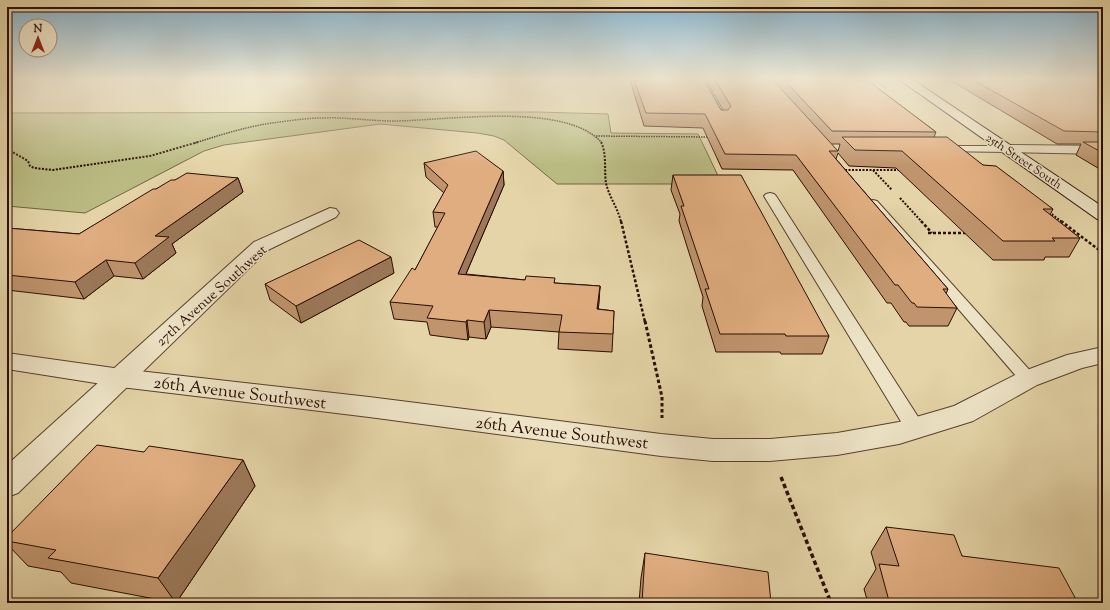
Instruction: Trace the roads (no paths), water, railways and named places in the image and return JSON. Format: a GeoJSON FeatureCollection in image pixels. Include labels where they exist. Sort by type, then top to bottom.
{"type":"FeatureCollection","features":[{"type":"Feature","properties":{"kind":"street","name":"25th Street South"},"geometry":{"type":"LineString","coordinates":[[948,108],[1103,215]]}},
{"type":"Feature","properties":{"kind":"street"},"geometry":{"type":"LineString","coordinates":[[1007,149],[1103,150]]}},
{"type":"Feature","properties":{"kind":"street","name":"27th Avenue Southwest"},"geometry":{"type":"LineString","coordinates":[[7,484],[261,246],[330,213]]}},
{"type":"Feature","properties":{"kind":"street","name":"26th Avenue Southwest"},"geometry":{"type":"LineString","coordinates":[[7,361],[121,378],[369,406],[661,445],[713,450],[770,450],[837,444],[899,433],[963,414],[1028,379],[1076,361],[1103,356]]}},
{"type":"Feature","properties":{"kind":"lane"},"geometry":{"type":"LineString","coordinates":[[935,149],[1007,149]]}},
{"type":"Feature","properties":{"kind":"lane"},"geometry":{"type":"LineString","coordinates":[[845,170],[1028,379]]}},
{"type":"Feature","properties":{"kind":"lane"},"geometry":{"type":"LineString","coordinates":[[770,196],[915,428]]}}]}
